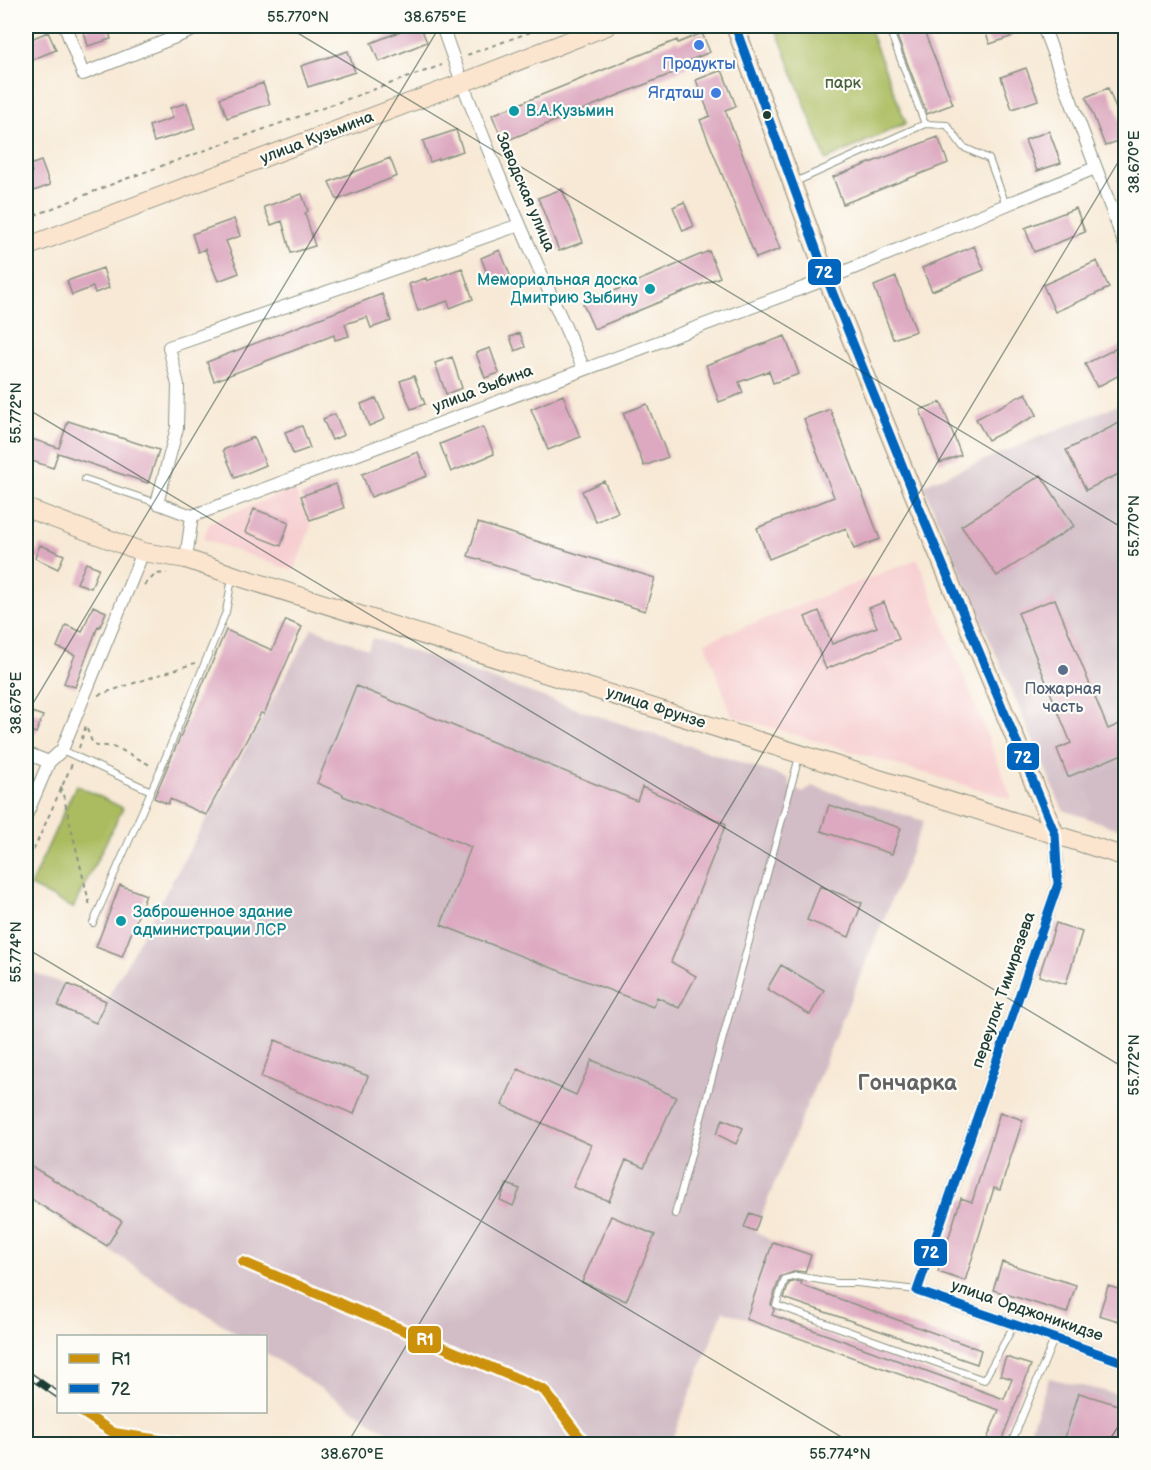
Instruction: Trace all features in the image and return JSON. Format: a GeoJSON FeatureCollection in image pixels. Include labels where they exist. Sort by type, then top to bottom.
{"type":"FeatureCollection","features":[{"type":"Feature","properties":{"kind":"street"},"geometry":{"type":"LineString","coordinates":[[65,26],[83,74],[203,26]]}},
{"type":"Feature","properties":{"kind":"street","name":"Заводская улица"},"geometry":{"type":"LineString","coordinates":[[442,26],[462,83],[519,225],[584,369]]}},
{"type":"Feature","properties":{"kind":"street","name":"улица Кузьмина"},"geometry":{"type":"LineString","coordinates":[[26,247],[462,83],[606,26]]}},
{"type":"Feature","properties":{"kind":"street"},"geometry":{"type":"LineString","coordinates":[[735,26],[827,279],[1055,834]]}},
{"type":"Feature","properties":{"kind":"street"},"geometry":{"type":"LineString","coordinates":[[1043,26],[1125,248]]}},
{"type":"Feature","properties":{"kind":"street","name":"улица Зыбина"},"geometry":{"type":"LineString","coordinates":[[192,516],[827,279],[1095,168]]}},
{"type":"Feature","properties":{"kind":"street"},"geometry":{"type":"LineString","coordinates":[[186,558],[192,516],[157,503],[177,428],[178,385],[169,347],[519,225]]}},
{"type":"Feature","properties":{"kind":"street","name":"улица Фрунзе"},"geometry":{"type":"LineString","coordinates":[[26,508],[143,552],[186,558],[233,575],[1125,856]]}},
{"type":"Feature","properties":{"kind":"street"},"geometry":{"type":"LineString","coordinates":[[26,816],[48,762],[62,750],[143,552]]}},
{"type":"Feature","properties":{"kind":"street"},"geometry":{"type":"LineString","coordinates":[[26,753],[48,762]]}},
{"type":"Feature","properties":{"kind":"street","name":"переулок Тимирязева"},"geometry":{"type":"LineString","coordinates":[[918,1290],[1058,884],[1055,834]]}},
{"type":"Feature","properties":{"kind":"street","name":"улица Орджоникидзе"},"geometry":{"type":"LineString","coordinates":[[918,1290],[1125,1363]]}},
{"type":"Feature","properties":{"kind":"lane"},"geometry":{"type":"LineString","coordinates":[[888,26],[926,124]]}},
{"type":"Feature","properties":{"kind":"lane"},"geometry":{"type":"LineString","coordinates":[[792,184],[926,124],[947,125],[963,147],[989,159],[1006,205]]}},
{"type":"Feature","properties":{"kind":"lane"},"geometry":{"type":"LineString","coordinates":[[85,479],[157,503]]}},
{"type":"Feature","properties":{"kind":"lane"},"geometry":{"type":"LineString","coordinates":[[93,923],[226,612],[233,575]]}},
{"type":"Feature","properties":{"kind":"lane"},"geometry":{"type":"LineString","coordinates":[[62,750],[151,791]]}},
{"type":"Feature","properties":{"kind":"lane"},"geometry":{"type":"LineString","coordinates":[[675,1214],[800,753]]}},
{"type":"Feature","properties":{"kind":"lane"},"geometry":{"type":"LineString","coordinates":[[918,1290],[837,1283],[797,1276],[785,1279],[776,1305],[984,1380],[1014,1325]]}},
{"type":"Feature","properties":{"kind":"lane"},"geometry":{"type":"LineString","coordinates":[[1011,1444],[1054,1339]]}},
{"type":"Feature","properties":{"kind":"path"},"geometry":{"type":"LineString","coordinates":[[26,219],[120,181],[547,26]]}},
{"type":"Feature","properties":{"kind":"path"},"geometry":{"type":"LineString","coordinates":[[144,584],[156,574],[172,573]]}},
{"type":"Feature","properties":{"kind":"path"},"geometry":{"type":"LineString","coordinates":[[101,685],[97,695],[206,660]]}},
{"type":"Feature","properties":{"kind":"path"},"geometry":{"type":"LineString","coordinates":[[86,720],[92,742],[96,746],[114,747],[160,770]]}},
{"type":"Feature","properties":{"kind":"path"},"geometry":{"type":"LineString","coordinates":[[26,867],[87,729]]}},
{"type":"Feature","properties":{"kind":"path"},"geometry":{"type":"LineString","coordinates":[[61,786],[91,911]]}},
{"type":"Feature","properties":{"kind":"shaded area"},"geometry":{"type":"Polygon","coordinates":[[[1125,402],[1126,813],[1119,829],[1063,810],[923,485],[1125,402]]]}},
{"type":"Feature","properties":{"kind":"shaded area"},"geometry":{"type":"Polygon","coordinates":[[[294,489],[311,526],[294,571],[203,539],[210,522],[294,489]]]}},
{"type":"Feature","properties":{"kind":"shaded area"},"geometry":{"type":"Polygon","coordinates":[[[918,559],[1012,799],[732,716],[705,642],[918,559]]]}},
{"type":"Feature","properties":{"kind":"shaded area"},"geometry":{"type":"Polygon","coordinates":[[[312,628],[368,649],[373,638],[586,712],[788,778],[790,787],[803,793],[812,786],[924,821],[755,1231],[773,1242],[746,1319],[723,1311],[670,1444],[406,1444],[267,1354],[267,1335],[238,1335],[108,1249],[26,1200],[26,969],[106,1001],[312,628]]]}},
{"type":"Feature","properties":{"kind":"shaded area"},"geometry":{"type":"Polygon","coordinates":[[[1049,1378],[1125,1396],[1125,1444],[1025,1444],[1049,1378]]]}},
{"type":"Feature","properties":{"kind":"green space","name":"парк"},"geometry":{"type":"Polygon","coordinates":[[[775,26],[868,26],[906,123],[826,160],[775,26]]]}},
{"type":"Feature","properties":{"kind":"green space"},"geometry":{"type":"Polygon","coordinates":[[[76,785],[123,808],[73,908],[30,886],[76,785]]]}},
{"type":"Feature","properties":{"kind":"building"},"geometry":{"type":"Polygon","coordinates":[[[107,26],[111,39],[88,46],[83,29],[107,26]]]}},
{"type":"Feature","properties":{"kind":"building"},"geometry":{"type":"Polygon","coordinates":[[[414,26],[420,26],[427,42],[379,62],[371,43],[414,26]]]}},
{"type":"Feature","properties":{"kind":"building"},"geometry":{"type":"Polygon","coordinates":[[[893,26],[922,26],[953,104],[927,114],[893,26]]]}},
{"type":"Feature","properties":{"kind":"building"},"geometry":{"type":"Polygon","coordinates":[[[983,26],[1009,26],[1013,36],[990,44],[983,26]]]}},
{"type":"Feature","properties":{"kind":"building"},"geometry":{"type":"Polygon","coordinates":[[[48,32],[56,50],[31,60],[26,41],[48,32]]]}},
{"type":"Feature","properties":{"kind":"building"},"geometry":{"type":"Polygon","coordinates":[[[702,33],[710,52],[686,62],[688,67],[503,142],[492,115],[677,40],[678,43],[702,33]]]}},
{"type":"Feature","properties":{"kind":"building"},"geometry":{"type":"Polygon","coordinates":[[[348,51],[355,72],[308,87],[301,66],[348,51]]]}},
{"type":"Feature","properties":{"kind":"building"},"geometry":{"type":"Polygon","coordinates":[[[1026,68],[1038,100],[1012,109],[1001,77],[1026,68]]]}},
{"type":"Feature","properties":{"kind":"building"},"geometry":{"type":"Polygon","coordinates":[[[722,70],[736,106],[725,110],[780,249],[756,258],[700,120],[710,116],[696,80],[722,70]]]}},
{"type":"Feature","properties":{"kind":"building"},"geometry":{"type":"Polygon","coordinates":[[[263,83],[270,104],[227,118],[220,98],[263,83]]]}},
{"type":"Feature","properties":{"kind":"building"},"geometry":{"type":"Polygon","coordinates":[[[1108,88],[1125,132],[1125,138],[1105,146],[1086,97],[1108,88]]]}},
{"type":"Feature","properties":{"kind":"building"},"geometry":{"type":"Polygon","coordinates":[[[187,103],[195,129],[154,142],[149,126],[173,118],[170,108],[187,103]]]}},
{"type":"Feature","properties":{"kind":"building"},"geometry":{"type":"Polygon","coordinates":[[[456,130],[463,151],[430,162],[423,141],[456,130]]]}},
{"type":"Feature","properties":{"kind":"building"},"geometry":{"type":"Polygon","coordinates":[[[1049,131],[1061,163],[1037,171],[1025,140],[1049,131]]]}},
{"type":"Feature","properties":{"kind":"building"},"geometry":{"type":"Polygon","coordinates":[[[938,137],[948,163],[843,204],[833,177],[938,137]]]}},
{"type":"Feature","properties":{"kind":"building"},"geometry":{"type":"Polygon","coordinates":[[[390,158],[397,176],[337,200],[329,182],[390,158]]]}},
{"type":"Feature","properties":{"kind":"building"},"geometry":{"type":"Polygon","coordinates":[[[41,161],[50,185],[26,194],[26,174],[32,172],[30,165],[41,161]]]}},
{"type":"Feature","properties":{"kind":"building"},"geometry":{"type":"Polygon","coordinates":[[[562,189],[583,242],[559,251],[538,198],[562,189]]]}},
{"type":"Feature","properties":{"kind":"building"},"geometry":{"type":"Polygon","coordinates":[[[302,194],[315,246],[291,253],[282,221],[271,225],[264,207],[302,194]]]}},
{"type":"Feature","properties":{"kind":"building"},"geometry":{"type":"Polygon","coordinates":[[[684,202],[694,226],[683,231],[673,207],[684,202]]]}},
{"type":"Feature","properties":{"kind":"building"},"geometry":{"type":"Polygon","coordinates":[[[1076,208],[1085,232],[1034,252],[1025,228],[1076,208]]]}},
{"type":"Feature","properties":{"kind":"building"},"geometry":{"type":"Polygon","coordinates":[[[234,219],[240,236],[226,241],[239,273],[218,281],[205,249],[198,252],[192,234],[234,219]]]}},
{"type":"Feature","properties":{"kind":"building"},"geometry":{"type":"Polygon","coordinates":[[[974,246],[984,270],[932,291],[922,268],[974,246]]]}},
{"type":"Feature","properties":{"kind":"building"},"geometry":{"type":"Polygon","coordinates":[[[500,250],[510,275],[491,283],[481,258],[500,250]]]}},
{"type":"Feature","properties":{"kind":"building"},"geometry":{"type":"Polygon","coordinates":[[[709,251],[720,277],[594,329],[583,304],[709,251]]]}},
{"type":"Feature","properties":{"kind":"building"},"geometry":{"type":"Polygon","coordinates":[[[1097,261],[1109,288],[1055,312],[1043,285],[1097,261]]]}},
{"type":"Feature","properties":{"kind":"building"},"geometry":{"type":"Polygon","coordinates":[[[103,268],[109,288],[95,293],[93,287],[72,295],[67,281],[103,268]]]}},
{"type":"Feature","properties":{"kind":"building"},"geometry":{"type":"Polygon","coordinates":[[[462,268],[473,299],[450,308],[448,301],[418,311],[409,284],[426,278],[427,281],[462,268]]]}},
{"type":"Feature","properties":{"kind":"building"},"geometry":{"type":"Polygon","coordinates":[[[896,277],[916,331],[893,339],[874,286],[896,277]]]}},
{"type":"Feature","properties":{"kind":"building"},"geometry":{"type":"Polygon","coordinates":[[[382,294],[391,321],[371,328],[367,317],[345,324],[349,336],[335,340],[334,335],[214,381],[207,362],[382,294]]]}},
{"type":"Feature","properties":{"kind":"building"},"geometry":{"type":"Polygon","coordinates":[[[520,333],[525,347],[515,351],[510,337],[520,333]]]}},
{"type":"Feature","properties":{"kind":"building"},"geometry":{"type":"Polygon","coordinates":[[[785,336],[799,374],[773,383],[769,371],[739,382],[743,393],[719,402],[706,365],[785,336]]]}},
{"type":"Feature","properties":{"kind":"building"},"geometry":{"type":"Polygon","coordinates":[[[1125,344],[1125,372],[1097,387],[1085,364],[1125,344]]]}},
{"type":"Feature","properties":{"kind":"building"},"geometry":{"type":"Polygon","coordinates":[[[490,348],[499,373],[485,378],[476,353],[490,348]]]}},
{"type":"Feature","properties":{"kind":"building"},"geometry":{"type":"Polygon","coordinates":[[[452,357],[462,388],[446,394],[435,363],[452,357]]]}},
{"type":"Feature","properties":{"kind":"building"},"geometry":{"type":"Polygon","coordinates":[[[414,376],[425,404],[411,409],[400,381],[414,376]]]}},
{"type":"Feature","properties":{"kind":"building"},"geometry":{"type":"Polygon","coordinates":[[[1026,393],[1037,415],[988,440],[976,419],[1026,393]]]}},
{"type":"Feature","properties":{"kind":"building"},"geometry":{"type":"Polygon","coordinates":[[[563,395],[580,437],[548,450],[531,409],[563,395]]]}},
{"type":"Feature","properties":{"kind":"building"},"geometry":{"type":"Polygon","coordinates":[[[376,398],[385,419],[369,426],[361,404],[376,398]]]}},
{"type":"Feature","properties":{"kind":"building"},"geometry":{"type":"Polygon","coordinates":[[[941,402],[961,455],[940,463],[920,410],[941,402]]]}},
{"type":"Feature","properties":{"kind":"building"},"geometry":{"type":"Polygon","coordinates":[[[647,404],[668,457],[644,466],[623,413],[647,404]]]}},
{"type":"Feature","properties":{"kind":"building"},"geometry":{"type":"Polygon","coordinates":[[[830,409],[880,539],[854,549],[846,528],[769,559],[757,528],[834,497],[804,419],[830,409]]]}},
{"type":"Feature","properties":{"kind":"building"},"geometry":{"type":"Polygon","coordinates":[[[335,414],[344,435],[332,440],[323,419],[335,414]]]}},
{"type":"Feature","properties":{"kind":"building"},"geometry":{"type":"Polygon","coordinates":[[[1125,420],[1125,471],[1086,490],[1066,450],[1125,420]]]}},
{"type":"Feature","properties":{"kind":"building"},"geometry":{"type":"Polygon","coordinates":[[[68,421],[159,450],[148,483],[58,453],[53,468],[26,459],[26,437],[59,448],[68,421]]]}},
{"type":"Feature","properties":{"kind":"building"},"geometry":{"type":"Polygon","coordinates":[[[302,426],[310,448],[293,454],[285,432],[302,426]]]}},
{"type":"Feature","properties":{"kind":"building"},"geometry":{"type":"Polygon","coordinates":[[[483,427],[494,454],[451,472],[440,444],[483,427]]]}},
{"type":"Feature","properties":{"kind":"building"},"geometry":{"type":"Polygon","coordinates":[[[254,437],[266,465],[235,478],[223,450],[254,437]]]}},
{"type":"Feature","properties":{"kind":"building"},"geometry":{"type":"Polygon","coordinates":[[[418,452],[427,476],[371,497],[362,474],[418,452]]]}},
{"type":"Feature","properties":{"kind":"building"},"geometry":{"type":"Polygon","coordinates":[[[1041,475],[1074,526],[997,576],[961,526],[1041,475]]]}},
{"type":"Feature","properties":{"kind":"building"},"geometry":{"type":"Polygon","coordinates":[[[604,481],[618,512],[596,522],[582,491],[604,481]]]}},
{"type":"Feature","properties":{"kind":"building"},"geometry":{"type":"Polygon","coordinates":[[[336,484],[344,508],[310,520],[301,496],[336,484]]]}},
{"type":"Feature","properties":{"kind":"building"},"geometry":{"type":"Polygon","coordinates":[[[254,509],[289,522],[281,546],[245,532],[254,509]]]}},
{"type":"Feature","properties":{"kind":"building"},"geometry":{"type":"Polygon","coordinates":[[[478,523],[655,578],[645,611],[468,556],[478,523]]]}},
{"type":"Feature","properties":{"kind":"building"},"geometry":{"type":"Polygon","coordinates":[[[40,545],[64,555],[58,569],[35,558],[40,545]]]}},
{"type":"Feature","properties":{"kind":"building"},"geometry":{"type":"Polygon","coordinates":[[[86,563],[99,568],[91,588],[77,583],[86,563]]]}},
{"type":"Feature","properties":{"kind":"building","name":"Пожарная часть"},"geometry":{"type":"Polygon","coordinates":[[[1055,599],[1108,729],[1122,723],[1125,731],[1125,753],[1068,777],[1057,749],[1071,743],[1018,613],[1055,599]]]}},
{"type":"Feature","properties":{"kind":"building"},"geometry":{"type":"Polygon","coordinates":[[[884,602],[899,639],[826,669],[805,617],[819,611],[832,644],[877,627],[869,608],[884,602]]]}},
{"type":"Feature","properties":{"kind":"building"},"geometry":{"type":"Polygon","coordinates":[[[93,606],[106,612],[100,627],[98,626],[75,687],[64,683],[75,655],[57,647],[66,625],[82,632],[93,606]]]}},
{"type":"Feature","properties":{"kind":"building"},"geometry":{"type":"Polygon","coordinates":[[[286,620],[302,627],[264,714],[261,713],[206,815],[170,799],[168,804],[154,798],[226,630],[272,650],[286,620]]]}},
{"type":"Feature","properties":{"kind":"building"},"geometry":{"type":"Polygon","coordinates":[[[356,686],[637,801],[642,787],[726,824],[671,962],[696,976],[679,1008],[657,997],[653,1007],[441,925],[471,847],[343,796],[317,783],[356,686]]]}},
{"type":"Feature","properties":{"kind":"building"},"geometry":{"type":"Polygon","coordinates":[[[26,710],[43,716],[36,733],[26,729],[26,710]]]}},
{"type":"Feature","properties":{"kind":"building"},"geometry":{"type":"Polygon","coordinates":[[[829,805],[901,828],[892,854],[821,831],[829,805]]]}},
{"type":"Feature","properties":{"kind":"building","name":"Заброшенное здание администрации ЛСР"},"geometry":{"type":"Polygon","coordinates":[[[120,885],[146,895],[122,957],[96,947],[120,885]]]}},
{"type":"Feature","properties":{"kind":"building"},"geometry":{"type":"Polygon","coordinates":[[[820,886],[862,903],[849,937],[807,920],[820,886]]]}},
{"type":"Feature","properties":{"kind":"building"},"geometry":{"type":"Polygon","coordinates":[[[1056,923],[1082,932],[1066,984],[1039,976],[1056,923]]]}},
{"type":"Feature","properties":{"kind":"building"},"geometry":{"type":"Polygon","coordinates":[[[781,965],[824,990],[810,1015],[767,989],[781,965]]]}},
{"type":"Feature","properties":{"kind":"building"},"geometry":{"type":"Polygon","coordinates":[[[68,984],[106,1001],[96,1023],[58,1006],[68,984]]]}},
{"type":"Feature","properties":{"kind":"building"},"geometry":{"type":"Polygon","coordinates":[[[275,1040],[368,1076],[354,1114],[261,1077],[275,1040]]]}},
{"type":"Feature","properties":{"kind":"building"},"geometry":{"type":"Polygon","coordinates":[[[592,1060],[676,1097],[644,1168],[626,1160],[609,1201],[573,1187],[591,1145],[502,1105],[518,1069],[576,1095],[592,1060]]]}},
{"type":"Feature","properties":{"kind":"building"},"geometry":{"type":"Polygon","coordinates":[[[1000,1112],[1023,1120],[1000,1190],[994,1188],[965,1281],[938,1272],[961,1198],[972,1202],[1000,1112]]]}},
{"type":"Feature","properties":{"kind":"building"},"geometry":{"type":"Polygon","coordinates":[[[723,1119],[743,1128],[736,1144],[716,1134],[723,1119]]]}},
{"type":"Feature","properties":{"kind":"building"},"geometry":{"type":"Polygon","coordinates":[[[26,1163],[122,1221],[107,1246],[26,1196],[26,1163]]]}},
{"type":"Feature","properties":{"kind":"building"},"geometry":{"type":"Polygon","coordinates":[[[507,1184],[520,1189],[513,1206],[500,1200],[507,1184]]]}},
{"type":"Feature","properties":{"kind":"building"},"geometry":{"type":"Polygon","coordinates":[[[750,1213],[760,1217],[755,1231],[744,1227],[750,1213]]]}},
{"type":"Feature","properties":{"kind":"building"},"geometry":{"type":"Polygon","coordinates":[[[611,1216],[655,1235],[626,1301],[582,1282],[611,1216]]]}},
{"type":"Feature","properties":{"kind":"building"},"geometry":{"type":"Polygon","coordinates":[[[773,1242],[811,1255],[805,1272],[796,1271],[780,1277],[771,1304],[774,1310],[772,1315],[1004,1399],[1012,1379],[1000,1375],[1006,1357],[1031,1365],[1000,1444],[985,1444],[999,1410],[746,1319],[773,1242]]]}},
{"type":"Feature","properties":{"kind":"building"},"geometry":{"type":"Polygon","coordinates":[[[1002,1262],[1076,1285],[1067,1313],[993,1290],[1002,1262]]]}},
{"type":"Feature","properties":{"kind":"building"},"geometry":{"type":"Polygon","coordinates":[[[802,1282],[801,1285],[981,1350],[977,1364],[784,1298],[789,1283],[802,1282]]]}},
{"type":"Feature","properties":{"kind":"building"},"geometry":{"type":"Polygon","coordinates":[[[1108,1286],[1125,1291],[1125,1323],[1099,1315],[1108,1286]]]}},
{"type":"Feature","properties":{"kind":"building"},"geometry":{"type":"Polygon","coordinates":[[[1079,1393],[1125,1407],[1125,1444],[1063,1444],[1079,1393]]]}},
{"type":"Feature","properties":{"kind":"railway"},"geometry":{"type":"LineString","coordinates":[[243,1262],[544,1390],[585,1444]]}},
{"type":"Feature","properties":{"kind":"railway"},"geometry":{"type":"LineString","coordinates":[[26,1373],[57,1394]]}},
{"type":"Feature","properties":{"kind":"railway"},"geometry":{"type":"LineString","coordinates":[[84,1413],[114,1433],[185,1444]]}},
{"type":"Feature","properties":{"kind":"transit line","name":"72"},"geometry":{"type":"LineString","coordinates":[[735,26],[827,279],[1055,834],[1058,884],[917,1291],[1126,1363]]}},
{"type":"Feature","properties":{"kind":"transit line","name":"R1"},"geometry":{"type":"LineString","coordinates":[[243,1262],[544,1390],[585,1444]]}},
{"type":"Feature","properties":{"kind":"transit line","name":"R1"},"geometry":{"type":"LineString","coordinates":[[84,1413],[114,1433],[185,1444]]}},
{"type":"Feature","properties":{"kind":"place","name":"Продукты"},"geometry":{"type":"Point","coordinates":[699,45]}},
{"type":"Feature","properties":{"kind":"place","name":"Ягдташ"},"geometry":{"type":"Point","coordinates":[716,93]}},
{"type":"Feature","properties":{"kind":"place","name":"В.А.Кузьмин"},"geometry":{"type":"Point","coordinates":[514,111]}},
{"type":"Feature","properties":{"kind":"place","name":"Мемориальная доска Дмитрию Зыбину"},"geometry":{"type":"Point","coordinates":[650,289]}},
{"type":"Feature","properties":{"kind":"place","name":"Пожарная часть"},"geometry":{"type":"Point","coordinates":[1063,670]}},
{"type":"Feature","properties":{"kind":"place","name":"Заброшенное здание администрации ЛСР"},"geometry":{"type":"Point","coordinates":[121,921]}},
{"type":"Feature","properties":{"kind":"district","name":"Гончарка"},"geometry":{"type":"Point","coordinates":[907,1083]}}]}
